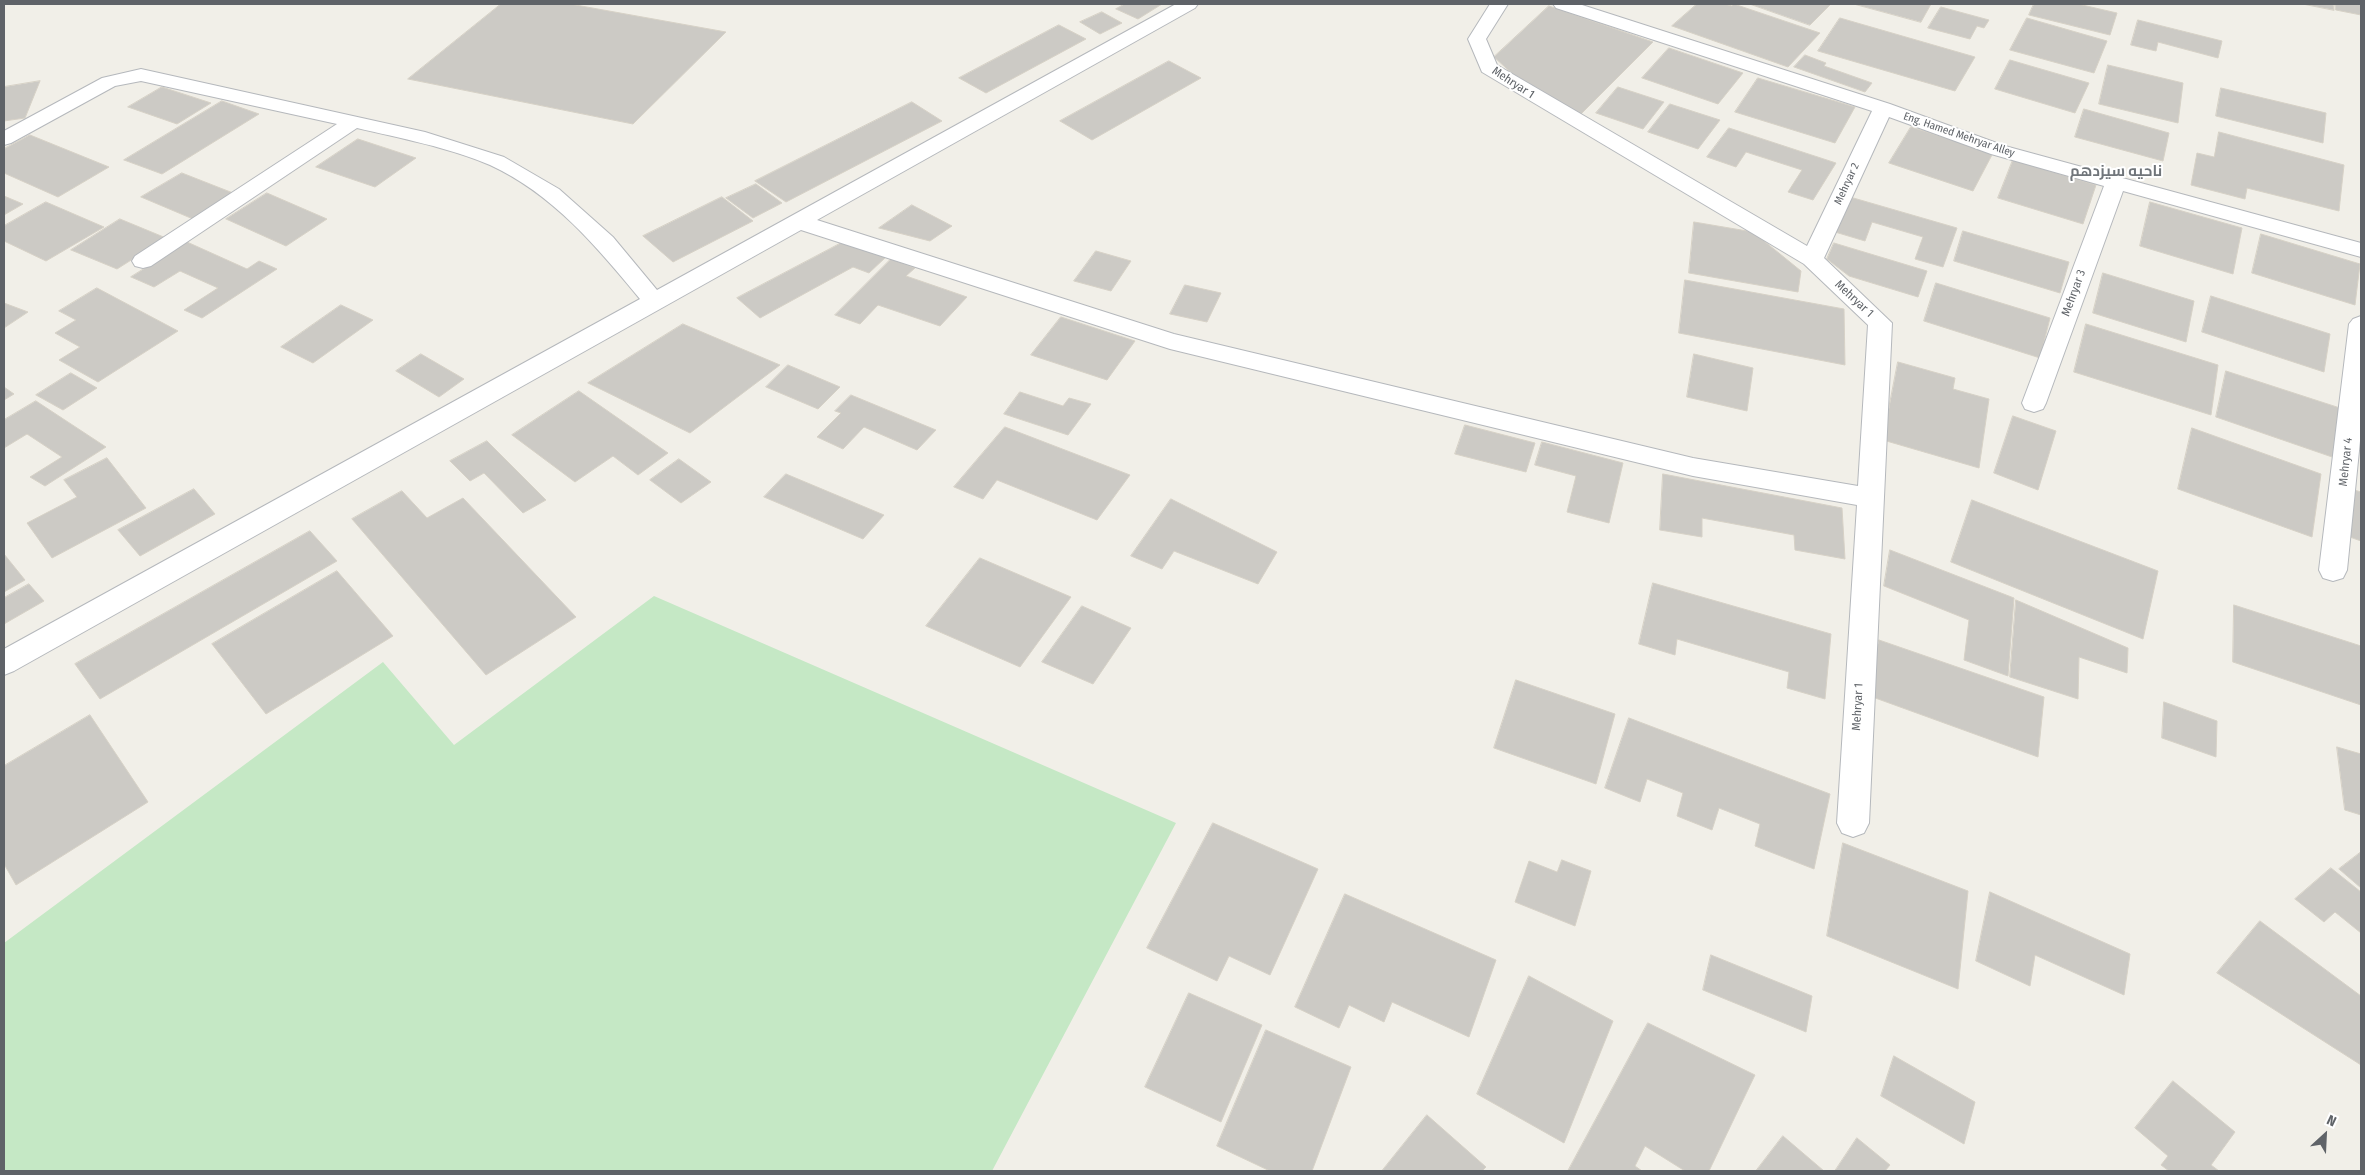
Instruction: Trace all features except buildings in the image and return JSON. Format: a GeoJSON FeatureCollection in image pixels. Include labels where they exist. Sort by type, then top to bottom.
{"type":"FeatureCollection","features":[{"type":"Feature","properties":{"kind":"street"},"geometry":{"type":"LineString","coordinates":[[4,663],[1189,4]]}},
{"type":"Feature","properties":{"kind":"street","name":"Mehryar 1"},"geometry":{"type":"LineString","coordinates":[[1499,4],[1477,39],[1489,68],[1812,259],[1880,323],[1853,823]]}},
{"type":"Feature","properties":{"kind":"street","name":"Eng. Hamed Mehryar Alley"},"geometry":{"type":"LineString","coordinates":[[1562,4],[1882,108],[1998,150],[2361,250]]}},
{"type":"Feature","properties":{"kind":"street"},"geometry":{"type":"LineString","coordinates":[[4,138],[109,82],[141,75],[212,89],[352,123],[425,138],[497,161],[552,193],[605,242],[654,301]]}},
{"type":"Feature","properties":{"kind":"street","name":"Mehryar 2"},"geometry":{"type":"LineString","coordinates":[[1812,259],[1882,108]]}},
{"type":"Feature","properties":{"kind":"street"},"geometry":{"type":"LineString","coordinates":[[144,261],[352,123]]}},
{"type":"Feature","properties":{"kind":"street","name":"Mehryar 3"},"geometry":{"type":"LineString","coordinates":[[2034,403],[2115,183]]}},
{"type":"Feature","properties":{"kind":"street"},"geometry":{"type":"LineString","coordinates":[[796,221],[1170,341],[1693,467],[1872,498]]}},
{"type":"Feature","properties":{"kind":"street","name":"Mehryar 4"},"geometry":{"type":"LineString","coordinates":[[2333,570],[2361,324]]}},
{"type":"Feature","properties":{"kind":"green space"},"geometry":{"type":"Polygon","coordinates":[[[654,596],[1176,823],[992,1171],[4,1171],[4,943],[383,662],[454,745],[654,596]]]}},
{"type":"Feature","properties":{"kind":"district","name":"ناحیه سیزدهم"},"geometry":{"type":"Point","coordinates":[2116,172]}}]}
